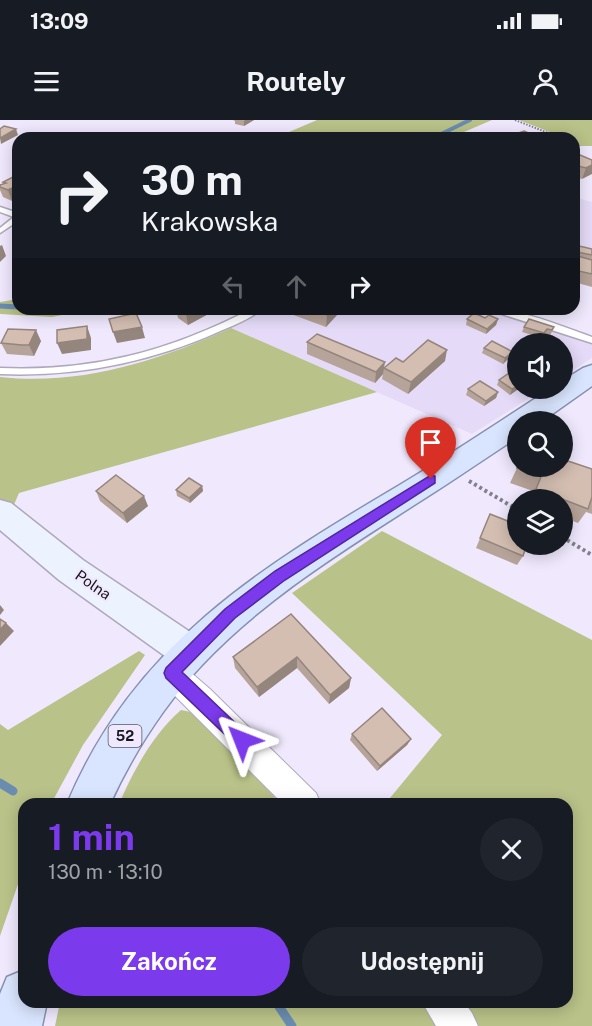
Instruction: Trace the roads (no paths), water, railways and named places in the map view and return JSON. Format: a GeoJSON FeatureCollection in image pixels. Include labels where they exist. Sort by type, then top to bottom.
{"type":"FeatureCollection","features":[{"type":"Feature","properties":{"kind":"main road","name":"52"},"geometry":{"type":"LineString","coordinates":[[536,411],[592,374]]}},
{"type":"Feature","properties":{"kind":"main road","name":"52"},"geometry":{"type":"LineString","coordinates":[[91,798],[129,730],[180,663],[230,614],[280,575],[507,430]]}},
{"type":"Feature","properties":{"kind":"main road"},"geometry":{"type":"LineString","coordinates":[[17,1026],[21,1008]]}},
{"type":"Feature","properties":{"kind":"street","name":"Polna"},"geometry":{"type":"LineString","coordinates":[[0,512],[180,663]]}},
{"type":"Feature","properties":{"kind":"street"},"geometry":{"type":"LineString","coordinates":[[180,663],[200,699],[299,798]]}},
{"type":"Feature","properties":{"kind":"street"},"geometry":{"type":"LineString","coordinates":[[446,1008],[459,1026]]}},
{"type":"Feature","properties":{"kind":"lane"},"geometry":{"type":"LineString","coordinates":[[0,231],[12,222]]}},
{"type":"Feature","properties":{"kind":"lane"},"geometry":{"type":"LineString","coordinates":[[0,371],[53,373],[135,358],[203,337],[246,315]]}},
{"type":"Feature","properties":{"kind":"lane"},"geometry":{"type":"LineString","coordinates":[[513,315],[592,340]]}},
{"type":"Feature","properties":{"kind":"waterway"},"geometry":{"type":"LineString","coordinates":[[445,132],[470,120]]}},
{"type":"Feature","properties":{"kind":"waterway"},"geometry":{"type":"LineString","coordinates":[[0,306],[12,307]]}},
{"type":"Feature","properties":{"kind":"waterway"},"geometry":{"type":"LineString","coordinates":[[0,783],[13,791]]}},
{"type":"Feature","properties":{"kind":"waterway"},"geometry":{"type":"LineString","coordinates":[[280,1008],[292,1026]]}}]}
